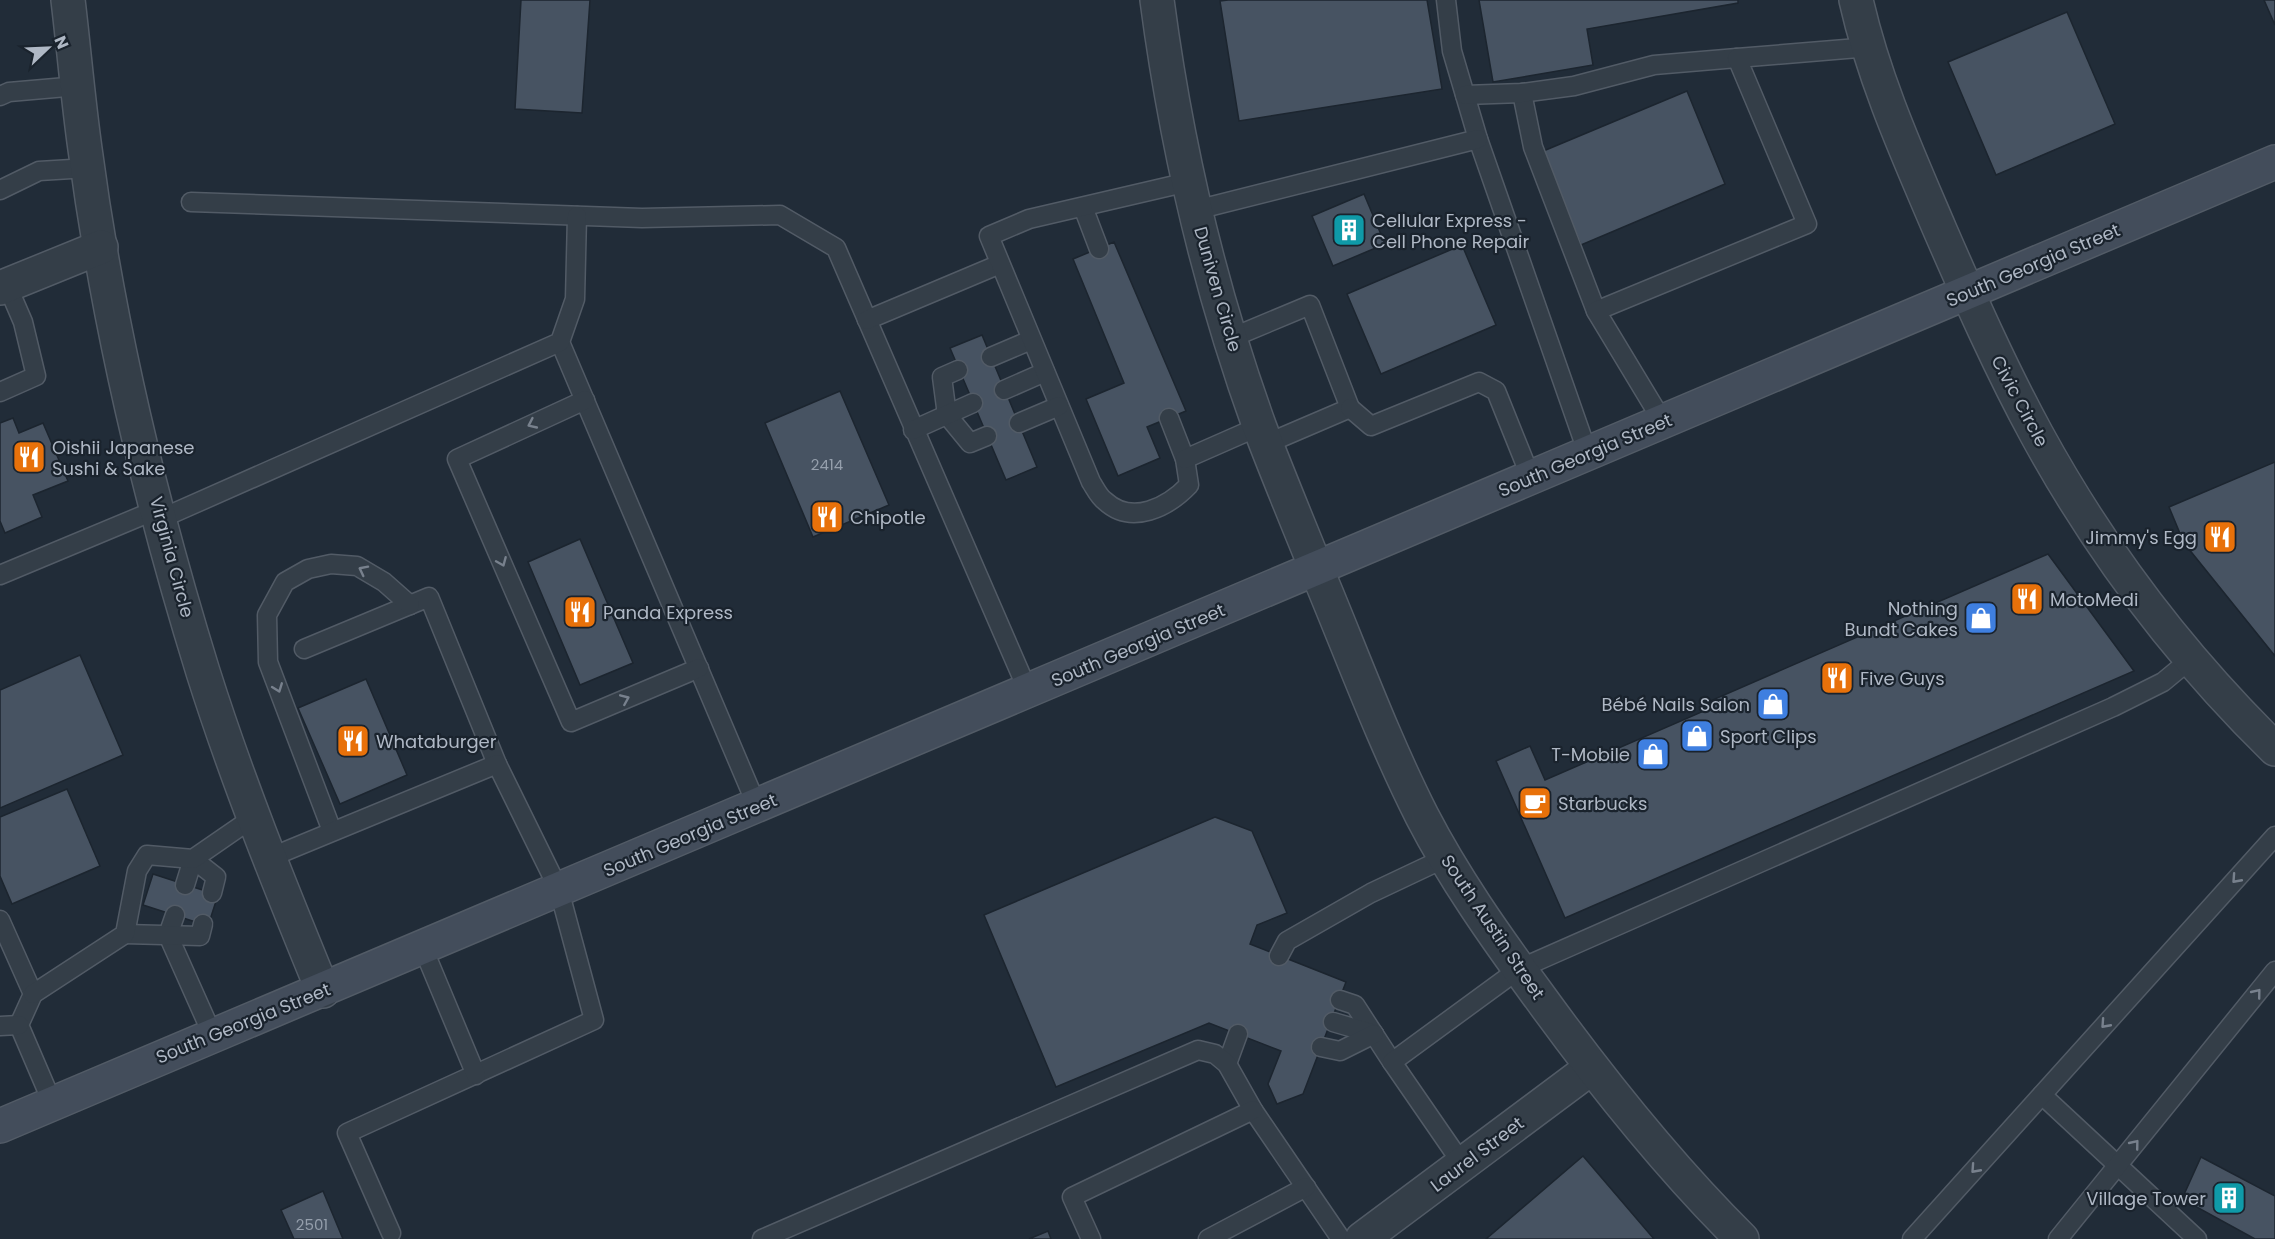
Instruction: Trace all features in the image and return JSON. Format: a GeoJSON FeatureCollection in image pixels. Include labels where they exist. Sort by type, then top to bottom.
{"type":"FeatureCollection","features":[{"type":"Feature","properties":{"kind":"main road","name":"South Georgia Street"},"geometry":{"type":"LineString","coordinates":[[0,1126],[52,1102],[323,991],[2275,162]]}},
{"type":"Feature","properties":{"kind":"street","name":"Virginia Circle"},"geometry":{"type":"LineString","coordinates":[[68,0],[88,168],[101,247],[127,381],[159,514],[203,672],[269,858],[323,991]]}},
{"type":"Feature","properties":{"kind":"street","name":"Duniven Circle"},"geometry":{"type":"LineString","coordinates":[[1157,0],[1164,54],[1192,196],[1231,338],[1263,435],[1317,568]]}},
{"type":"Feature","properties":{"kind":"street","name":"Civic Circle"},"geometry":{"type":"LineString","coordinates":[[1856,0],[1888,106],[1968,293],[1997,358],[2066,485],[2104,545],[2192,658],[2246,720],[2275,749]]}},
{"type":"Feature","properties":{"kind":"street"},"geometry":{"type":"LineString","coordinates":[[4,286],[101,247]]}},
{"type":"Feature","properties":{"kind":"street","name":"South Austin Street"},"geometry":{"type":"LineString","coordinates":[[1317,568],[1401,772],[1445,858],[1519,969],[1591,1068],[1705,1202],[1742,1239]]}},
{"type":"Feature","properties":{"kind":"street","name":"Laurel Street"},"geometry":{"type":"LineString","coordinates":[[1362,1239],[1591,1068]]}},
{"type":"Feature","properties":{"kind":"lane"},"geometry":{"type":"LineString","coordinates":[[1446,0],[1452,51],[1478,139],[1588,454]]}},
{"type":"Feature","properties":{"kind":"lane"},"geometry":{"type":"LineString","coordinates":[[1465,95],[1522,93],[1574,86],[1654,66],[1870,48]]}},
{"type":"Feature","properties":{"kind":"lane"},"geometry":{"type":"LineString","coordinates":[[1596,311],[1807,224],[1737,58]]}},
{"type":"Feature","properties":{"kind":"lane"},"geometry":{"type":"LineString","coordinates":[[0,96],[9,92],[78,86]]}},
{"type":"Feature","properties":{"kind":"lane"},"geometry":{"type":"LineString","coordinates":[[1522,93],[1533,147],[1596,311],[1663,422]]}},
{"type":"Feature","properties":{"kind":"lane"},"geometry":{"type":"LineString","coordinates":[[1168,418],[1185,459],[1189,485],[1175,500],[1152,511],[1122,512],[1105,501],[1091,482],[989,236],[1029,219],[1083,207],[1192,196],[1478,139]]}},
{"type":"Feature","properties":{"kind":"lane"},"geometry":{"type":"LineString","coordinates":[[0,190],[39,171],[88,168]]}},
{"type":"Feature","properties":{"kind":"lane"},"geometry":{"type":"LineString","coordinates":[[191,202],[642,218],[780,215],[836,248],[1028,691]]}},
{"type":"Feature","properties":{"kind":"lane"},"geometry":{"type":"LineString","coordinates":[[1083,207],[1099,249]]}},
{"type":"Feature","properties":{"kind":"lane"},"geometry":{"type":"LineString","coordinates":[[577,216],[575,299],[560,342],[757,806]]}},
{"type":"Feature","properties":{"kind":"lane"},"geometry":{"type":"LineString","coordinates":[[867,320],[1000,264]]}},
{"type":"Feature","properties":{"kind":"lane"},"geometry":{"type":"LineString","coordinates":[[0,392],[36,376],[23,322],[4,286]]}},
{"type":"Feature","properties":{"kind":"lane"},"geometry":{"type":"LineString","coordinates":[[1231,338],[1310,305],[1350,408],[1371,426],[1479,382],[1496,391],[1531,478]]}},
{"type":"Feature","properties":{"kind":"lane"},"geometry":{"type":"LineString","coordinates":[[991,357],[1031,340]]}},
{"type":"Feature","properties":{"kind":"lane"},"geometry":{"type":"LineString","coordinates":[[0,575],[159,514],[560,342]]}},
{"type":"Feature","properties":{"kind":"lane"},"geometry":{"type":"LineString","coordinates":[[958,370],[942,377],[947,415],[970,443],[987,436]]}},
{"type":"Feature","properties":{"kind":"lane"},"geometry":{"type":"LineString","coordinates":[[1004,390],[1045,372]]}},
{"type":"Feature","properties":{"kind":"lane"},"geometry":{"type":"LineString","coordinates":[[585,400],[457,459],[571,722],[699,668]]}},
{"type":"Feature","properties":{"kind":"lane"},"geometry":{"type":"LineString","coordinates":[[913,430],[973,403]]}},
{"type":"Feature","properties":{"kind":"lane"},"geometry":{"type":"LineString","coordinates":[[1019,423],[1059,406]]}},
{"type":"Feature","properties":{"kind":"lane"},"geometry":{"type":"LineString","coordinates":[[1185,459],[1350,408]]}},
{"type":"Feature","properties":{"kind":"lane"},"geometry":{"type":"LineString","coordinates":[[332,831],[268,662],[267,615],[285,582],[308,569],[331,564],[357,566],[384,582],[410,604]]}},
{"type":"Feature","properties":{"kind":"lane"},"geometry":{"type":"LineString","coordinates":[[304,649],[429,597],[497,764],[559,891],[594,1020],[347,1133],[392,1233]]}},
{"type":"Feature","properties":{"kind":"lane"},"geometry":{"type":"LineString","coordinates":[[1392,1062],[1519,969],[2113,707],[2163,682],[2192,658]]}},
{"type":"Feature","properties":{"kind":"lane"},"geometry":{"type":"LineString","coordinates":[[269,858],[497,764]]}},
{"type":"Feature","properties":{"kind":"lane"},"geometry":{"type":"LineString","coordinates":[[185,885],[194,859],[254,818]]}},
{"type":"Feature","properties":{"kind":"lane"},"geometry":{"type":"LineString","coordinates":[[1912,1239],[2275,836]]}},
{"type":"Feature","properties":{"kind":"lane"},"geometry":{"type":"LineString","coordinates":[[125,934],[137,871],[147,855],[194,859],[216,877],[212,893]]}},
{"type":"Feature","properties":{"kind":"lane"},"geometry":{"type":"LineString","coordinates":[[1279,956],[1287,941],[1371,893],[1445,858]]}},
{"type":"Feature","properties":{"kind":"lane"},"geometry":{"type":"LineString","coordinates":[[175,915],[168,935],[213,1036]]}},
{"type":"Feature","properties":{"kind":"lane"},"geometry":{"type":"LineString","coordinates":[[0,920],[33,994]]}},
{"type":"Feature","properties":{"kind":"lane"},"geometry":{"type":"LineString","coordinates":[[52,1102],[19,1025],[33,994],[125,934],[200,936],[203,924]]}},
{"type":"Feature","properties":{"kind":"lane"},"geometry":{"type":"LineString","coordinates":[[423,948],[476,1075]]}},
{"type":"Feature","properties":{"kind":"lane"},"geometry":{"type":"LineString","coordinates":[[2058,1239],[2275,971]]}},
{"type":"Feature","properties":{"kind":"lane"},"geometry":{"type":"LineString","coordinates":[[1340,1000],[1355,1005],[1463,1165]]}},
{"type":"Feature","properties":{"kind":"lane"},"geometry":{"type":"LineString","coordinates":[[1333,1022],[1374,1034]]}},
{"type":"Feature","properties":{"kind":"lane"},"geometry":{"type":"LineString","coordinates":[[0,1026],[19,1025]]}},
{"type":"Feature","properties":{"kind":"lane"},"geometry":{"type":"LineString","coordinates":[[1227,1064],[1238,1034]]}},
{"type":"Feature","properties":{"kind":"lane"},"geometry":{"type":"LineString","coordinates":[[1321,1047],[1340,1051],[1374,1034]]}},
{"type":"Feature","properties":{"kind":"lane"},"geometry":{"type":"LineString","coordinates":[[762,1239],[1198,1050],[1215,1054],[1227,1064],[1253,1110],[1341,1239]]}},
{"type":"Feature","properties":{"kind":"lane"},"geometry":{"type":"LineString","coordinates":[[2042,1095],[2197,1239]]}},
{"type":"Feature","properties":{"kind":"lane"},"geometry":{"type":"LineString","coordinates":[[1091,1239],[1072,1197],[1253,1110]]}},
{"type":"Feature","properties":{"kind":"lane"},"geometry":{"type":"LineString","coordinates":[[1208,1239],[1306,1187]]}},
{"type":"Feature","properties":{"kind":"building"},"geometry":{"type":"Polygon","coordinates":[[[521,0],[590,0],[582,113],[515,109],[521,0]]]}},
{"type":"Feature","properties":{"kind":"building"},"geometry":{"type":"Polygon","coordinates":[[[1427,0],[1442,89],[1239,121],[1220,1],[1427,0]]]}},
{"type":"Feature","properties":{"kind":"building"},"geometry":{"type":"Polygon","coordinates":[[[1479,0],[1738,0],[1738,3],[1587,29],[1593,65],[1493,82],[1479,0]]]}},
{"type":"Feature","properties":{"kind":"building"},"geometry":{"type":"Polygon","coordinates":[[[2264,0],[2275,0],[2275,25],[2264,0]]]}},
{"type":"Feature","properties":{"kind":"building"},"geometry":{"type":"Polygon","coordinates":[[[2067,12],[2115,124],[1996,175],[1948,62],[2067,12]]]}},
{"type":"Feature","properties":{"kind":"building"},"geometry":{"type":"Polygon","coordinates":[[[1687,91],[1725,184],[1581,245],[1541,152],[1687,91]]]}},
{"type":"Feature","properties":{"kind":"building","name":"Cellular Express - Cell Phone Repair"},"geometry":{"type":"Polygon","coordinates":[[[1364,194],[1385,244],[1333,266],[1312,216],[1364,194]]]}},
{"type":"Feature","properties":{"kind":"building"},"geometry":{"type":"Polygon","coordinates":[[[1114,242],[1186,411],[1147,427],[1160,458],[1118,476],[1086,399],[1124,383],[1073,259],[1114,242]]]}},
{"type":"Feature","properties":{"kind":"building"},"geometry":{"type":"Polygon","coordinates":[[[1462,245],[1496,325],[1381,374],[1347,294],[1462,245]]]}},
{"type":"Feature","properties":{"kind":"building"},"geometry":{"type":"Polygon","coordinates":[[[982,335],[1037,467],[1006,480],[950,348],[982,335]]]}},
{"type":"Feature","properties":{"kind":"building"},"geometry":{"type":"Polygon","coordinates":[[[840,391],[889,505],[813,537],[765,423],[840,391]]]}},
{"type":"Feature","properties":{"kind":"building","name":"Oishii Japanese Sushi & Sake"},"geometry":{"type":"Polygon","coordinates":[[[13,418],[19,433],[43,423],[68,481],[33,495],[42,517],[5,533],[0,521],[0,423],[13,418]]]}},
{"type":"Feature","properties":{"kind":"building"},"geometry":{"type":"Polygon","coordinates":[[[2275,462],[2275,656],[2184,543],[2169,507],[2275,462]]]}},
{"type":"Feature","properties":{"kind":"building","name":"Panda Express"},"geometry":{"type":"Polygon","coordinates":[[[580,539],[633,663],[580,685],[528,562],[580,539]]]}},
{"type":"Feature","properties":{"kind":"building"},"geometry":{"type":"Polygon","coordinates":[[[2048,554],[2134,671],[1565,918],[1496,761],[1530,746],[1545,780],[1704,711],[1701,705],[2048,554]]]}},
{"type":"Feature","properties":{"kind":"building"},"geometry":{"type":"Polygon","coordinates":[[[80,655],[123,755],[0,808],[0,690],[80,655]]]}},
{"type":"Feature","properties":{"kind":"building","name":"Whataburger"},"geometry":{"type":"Polygon","coordinates":[[[366,679],[407,775],[340,804],[298,708],[366,679]]]}},
{"type":"Feature","properties":{"kind":"building"},"geometry":{"type":"Polygon","coordinates":[[[67,789],[100,866],[12,904],[0,876],[0,817],[67,789]]]}},
{"type":"Feature","properties":{"kind":"building"},"geometry":{"type":"Polygon","coordinates":[[[1215,817],[1252,831],[1287,913],[1257,925],[1250,944],[1346,982],[1303,1094],[1277,1104],[1268,1084],[1281,1051],[1209,1023],[1056,1087],[984,915],[1215,817]]]}},
{"type":"Feature","properties":{"kind":"building"},"geometry":{"type":"Polygon","coordinates":[[[153,874],[218,895],[208,926],[143,905],[153,874]]]}},
{"type":"Feature","properties":{"kind":"building"},"geometry":{"type":"Polygon","coordinates":[[[1583,1156],[1654,1239],[1486,1239],[1583,1156]]]}},
{"type":"Feature","properties":{"kind":"building","name":"Village Tower"},"geometry":{"type":"Polygon","coordinates":[[[2201,1157],[2275,1196],[2275,1239],[2255,1239],[2182,1199],[2201,1157]]]}},
{"type":"Feature","properties":{"kind":"building"},"geometry":{"type":"Polygon","coordinates":[[[323,1191],[343,1239],[294,1239],[281,1210],[323,1191]]]}},
{"type":"Feature","properties":{"kind":"building"},"geometry":{"type":"Polygon","coordinates":[[[1048,1231],[1051,1239],[1029,1239],[1048,1231]]]}},
{"type":"Feature","properties":{"kind":"place","name":"Cellular Express - Cell Phone Repair"},"geometry":{"type":"Point","coordinates":[1349,230]}},
{"type":"Feature","properties":{"kind":"place","name":"Oishii Japanese Sushi & Sake"},"geometry":{"type":"Point","coordinates":[29,457]}},
{"type":"Feature","properties":{"kind":"place","name":"Chipotle"},"geometry":{"type":"Point","coordinates":[827,517]}},
{"type":"Feature","properties":{"kind":"place","name":"Jimmy's Egg"},"geometry":{"type":"Point","coordinates":[2220,537]}},
{"type":"Feature","properties":{"kind":"place","name":"MotoMedi"},"geometry":{"type":"Point","coordinates":[2027,599]}},
{"type":"Feature","properties":{"kind":"place","name":"Panda Express"},"geometry":{"type":"Point","coordinates":[580,612]}},
{"type":"Feature","properties":{"kind":"place","name":"Nothing Bundt Cakes"},"geometry":{"type":"Point","coordinates":[1981,618]}},
{"type":"Feature","properties":{"kind":"place","name":"Five Guys"},"geometry":{"type":"Point","coordinates":[1837,678]}},
{"type":"Feature","properties":{"kind":"place","name":"Bébé Nails Salon"},"geometry":{"type":"Point","coordinates":[1773,704]}},
{"type":"Feature","properties":{"kind":"place","name":"Sport Clips"},"geometry":{"type":"Point","coordinates":[1697,736]}},
{"type":"Feature","properties":{"kind":"place","name":"Whataburger"},"geometry":{"type":"Point","coordinates":[353,741]}},
{"type":"Feature","properties":{"kind":"place","name":"T-Mobile"},"geometry":{"type":"Point","coordinates":[1653,754]}},
{"type":"Feature","properties":{"kind":"place","name":"Starbucks"},"geometry":{"type":"Point","coordinates":[1535,803]}},
{"type":"Feature","properties":{"kind":"place","name":"Village Tower"},"geometry":{"type":"Point","coordinates":[2229,1198]}}]}
